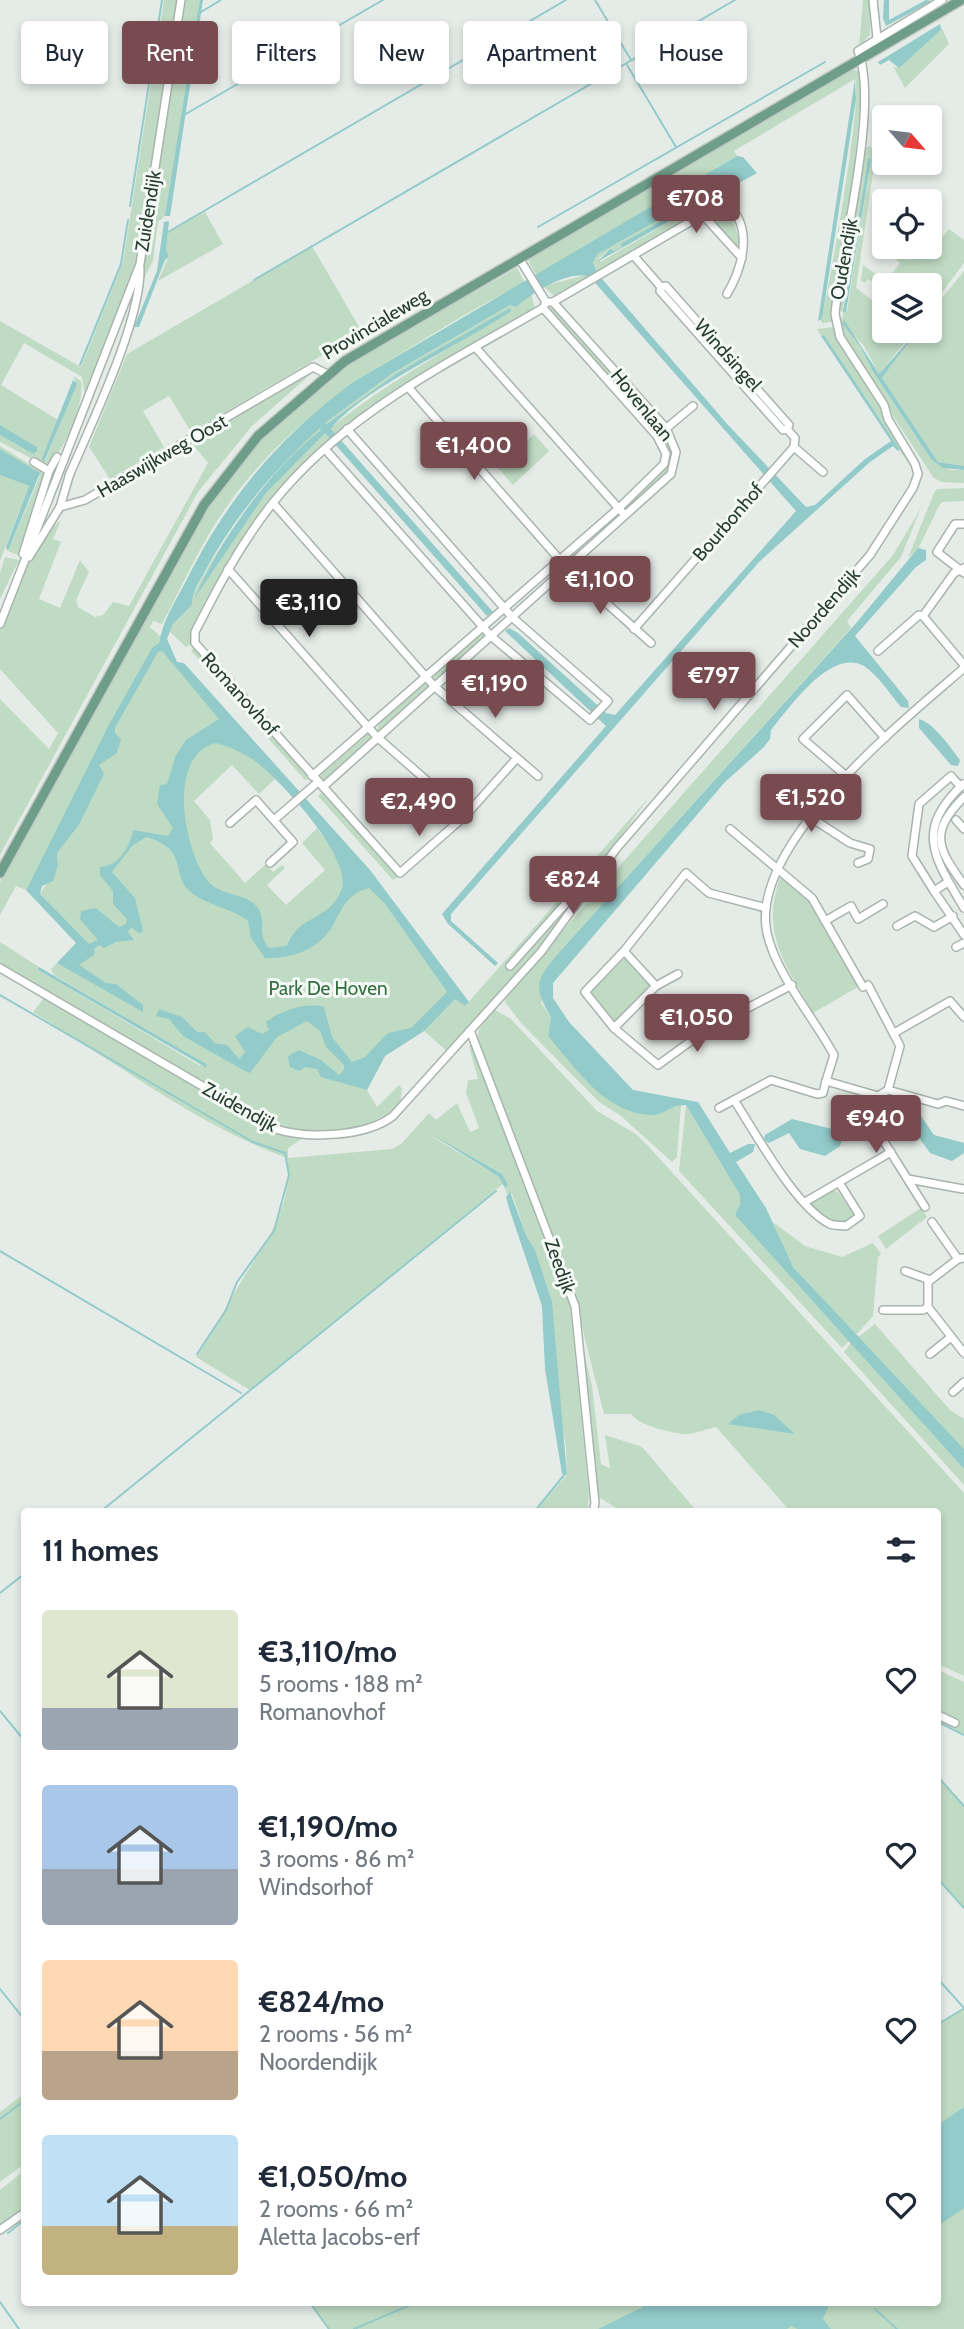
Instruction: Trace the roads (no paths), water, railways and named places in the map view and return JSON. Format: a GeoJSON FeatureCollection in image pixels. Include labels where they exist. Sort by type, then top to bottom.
{"type":"FeatureCollection","features":[{"type":"Feature","properties":{"kind":"main road","name":"Provincialeweg"},"geometry":{"type":"LineString","coordinates":[[0,873],[204,505],[258,436],[327,373],[521,262],[888,38],[961,0]]}},
{"type":"Feature","properties":{"kind":"street","name":"Zuidendijk"},"geometry":{"type":"LineString","coordinates":[[0,624],[140,264],[181,0]]}},
{"type":"Feature","properties":{"kind":"street"},"geometry":{"type":"LineString","coordinates":[[873,0],[877,38]]}},
{"type":"Feature","properties":{"kind":"street"},"geometry":{"type":"LineString","coordinates":[[860,55],[877,38],[888,38],[942,0]]}},
{"type":"Feature","properties":{"kind":"street","name":"Oudendijk"},"geometry":{"type":"LineString","coordinates":[[860,55],[864,75],[861,135],[835,325],[915,464],[918,474],[913,488]]}},
{"type":"Feature","properties":{"kind":"street","name":"Romanovhof"},"geometry":{"type":"LineString","coordinates":[[318,781],[195,643],[195,632],[228,569],[273,503],[346,429],[408,387],[724,202],[732,208],[741,226],[742,258]]}},
{"type":"Feature","properties":{"kind":"street"},"geometry":{"type":"LineString","coordinates":[[703,215],[742,258],[727,294]]}},
{"type":"Feature","properties":{"kind":"street","name":"Windsingel"},"geometry":{"type":"LineString","coordinates":[[633,255],[661,287],[666,286],[730,357],[789,425],[787,429],[794,438],[794,447],[823,472]]}},
{"type":"Feature","properties":{"kind":"street","name":"Hovenlaan"},"geometry":{"type":"LineString","coordinates":[[274,820],[318,781],[369,727],[482,625],[561,560],[664,464],[666,454],[657,436],[547,304],[521,262]]}},
{"type":"Feature","properties":{"kind":"street"},"geometry":{"type":"LineString","coordinates":[[69,476],[126,334],[140,281],[140,264]]}},
{"type":"Feature","properties":{"kind":"street","name":"Hovenlaan"},"geometry":{"type":"LineString","coordinates":[[318,781],[377,737],[671,474],[676,452],[666,428],[547,304]]}},
{"type":"Feature","properties":{"kind":"street"},"geometry":{"type":"LineString","coordinates":[[476,348],[626,516]]}},
{"type":"Feature","properties":{"kind":"street","name":"Haaswijkweg Oost"},"geometry":{"type":"LineString","coordinates":[[60,507],[85,500],[313,367],[327,373]]}},
{"type":"Feature","properties":{"kind":"street"},"geometry":{"type":"LineString","coordinates":[[408,387],[567,568],[651,643]]}},
{"type":"Feature","properties":{"kind":"street"},"geometry":{"type":"LineString","coordinates":[[657,436],[693,406]]}},
{"type":"Feature","properties":{"kind":"street","name":"Zuidendijk"},"geometry":{"type":"LineString","coordinates":[[60,507],[83,414]]}},
{"type":"Feature","properties":{"kind":"street"},"geometry":{"type":"LineString","coordinates":[[328,446],[491,636],[590,720],[594,717],[608,701],[513,618],[346,429]]}},
{"type":"Feature","properties":{"kind":"street","name":"Bourbonhof"},"geometry":{"type":"LineString","coordinates":[[634,628],[794,447]]}},
{"type":"Feature","properties":{"kind":"street","name":"Zuidendijk"},"geometry":{"type":"LineString","coordinates":[[24,562],[23,553],[49,471],[57,457]]}},
{"type":"Feature","properties":{"kind":"street"},"geometry":{"type":"LineString","coordinates":[[33,462],[49,471]]}},
{"type":"Feature","properties":{"kind":"street","name":"Noordendijk"},"geometry":{"type":"LineString","coordinates":[[510,966],[616,849],[870,555],[913,488]]}},
{"type":"Feature","properties":{"kind":"street"},"geometry":{"type":"LineString","coordinates":[[273,503],[434,686],[538,776]]}},
{"type":"Feature","properties":{"kind":"street"},"geometry":{"type":"LineString","coordinates":[[20,572],[60,507]]}},
{"type":"Feature","properties":{"kind":"street"},"geometry":{"type":"LineString","coordinates":[[878,650],[919,615],[923,615],[962,570],[937,552],[955,524],[964,524]]}},
{"type":"Feature","properties":{"kind":"street"},"geometry":{"type":"LineString","coordinates":[[228,569],[377,737],[466,816]]}},
{"type":"Feature","properties":{"kind":"street"},"geometry":{"type":"LineString","coordinates":[[719,1108],[771,1080],[817,1094],[823,1093],[834,1055],[771,945],[766,908],[778,868],[811,817],[845,775],[964,667],[923,615]]}},
{"type":"Feature","properties":{"kind":"street"},"geometry":{"type":"LineString","coordinates":[[845,775],[803,739],[847,695],[885,738]]}},
{"type":"Feature","properties":{"kind":"street"},"geometry":{"type":"LineString","coordinates":[[318,781],[400,873],[466,816],[517,758]]}},
{"type":"Feature","properties":{"kind":"street"},"geometry":{"type":"LineString","coordinates":[[963,932],[912,856],[919,804],[951,776],[962,785],[944,803],[934,828],[933,854],[964,908]]}},
{"type":"Feature","properties":{"kind":"street"},"geometry":{"type":"LineString","coordinates":[[962,879],[947,863],[939,842],[950,811],[964,797]]}},
{"type":"Feature","properties":{"kind":"street"},"geometry":{"type":"LineString","coordinates":[[230,822],[256,800],[293,842],[270,863]]}},
{"type":"Feature","properties":{"kind":"street"},"geometry":{"type":"LineString","coordinates":[[784,800],[850,843],[870,849],[868,859],[858,863]]}},
{"type":"Feature","properties":{"kind":"street"},"geometry":{"type":"LineString","coordinates":[[956,820],[964,829]]}},
{"type":"Feature","properties":{"kind":"street"},"geometry":{"type":"LineString","coordinates":[[730,829],[812,898],[900,1046]]}},
{"type":"Feature","properties":{"kind":"street","name":"Noordendijk"},"geometry":{"type":"LineString","coordinates":[[471,1033],[541,952],[616,849]]}},
{"type":"Feature","properties":{"kind":"street"},"geometry":{"type":"LineString","coordinates":[[766,908],[709,893],[686,873],[624,951],[585,992],[614,1028],[658,1065],[709,1028],[792,985]]}},
{"type":"Feature","properties":{"kind":"street"},"geometry":{"type":"LineString","coordinates":[[934,891],[948,882]]}},
{"type":"Feature","properties":{"kind":"street"},"geometry":{"type":"LineString","coordinates":[[825,921],[851,906],[858,919],[883,904]]}},
{"type":"Feature","properties":{"kind":"street"},"geometry":{"type":"LineString","coordinates":[[897,926],[915,916],[933,927],[953,916]]}},
{"type":"Feature","properties":{"kind":"street"},"geometry":{"type":"LineString","coordinates":[[956,947],[964,943]]}},
{"type":"Feature","properties":{"kind":"street"},"geometry":{"type":"LineString","coordinates":[[624,951],[656,986]]}},
{"type":"Feature","properties":{"kind":"street","name":"Zuidendijk"},"geometry":{"type":"LineString","coordinates":[[0,968],[261,1122],[303,1135],[320,1136],[383,1123],[471,1033]]}},
{"type":"Feature","properties":{"kind":"street"},"geometry":{"type":"LineString","coordinates":[[614,1028],[656,986],[678,974]]}},
{"type":"Feature","properties":{"kind":"street"},"geometry":{"type":"LineString","coordinates":[[894,1033],[950,1001],[964,1017]]}},
{"type":"Feature","properties":{"kind":"street"},"geometry":{"type":"LineString","coordinates":[[905,1027],[888,1090],[878,1096],[871,1121],[925,1207]]}},
{"type":"Feature","properties":{"kind":"street","name":"Zeedijk"},"geometry":{"type":"LineString","coordinates":[[471,1033],[575,1306],[594,1508]]}},
{"type":"Feature","properties":{"kind":"street"},"geometry":{"type":"LineString","coordinates":[[827,1081],[878,1096]]}},
{"type":"Feature","properties":{"kind":"street"},"geometry":{"type":"LineString","coordinates":[[888,1090],[938,1104],[946,1101],[964,1106]]}},
{"type":"Feature","properties":{"kind":"street"},"geometry":{"type":"LineString","coordinates":[[734,1100],[782,1175],[805,1202],[830,1224],[846,1226],[860,1216],[839,1184]]}},
{"type":"Feature","properties":{"kind":"street"},"geometry":{"type":"LineString","coordinates":[[805,1202],[891,1152]]}},
{"type":"Feature","properties":{"kind":"street"},"geometry":{"type":"LineString","coordinates":[[908,1180],[963,1189]]}},
{"type":"Feature","properties":{"kind":"street"},"geometry":{"type":"LineString","coordinates":[[930,1280],[961,1258],[933,1222]]}},
{"type":"Feature","properties":{"kind":"street"},"geometry":{"type":"LineString","coordinates":[[905,1271],[930,1280]]}},
{"type":"Feature","properties":{"kind":"street"},"geometry":{"type":"LineString","coordinates":[[930,1280],[928,1307],[964,1353]]}},
{"type":"Feature","properties":{"kind":"street"},"geometry":{"type":"LineString","coordinates":[[883,1310],[923,1310],[928,1307]]}},
{"type":"Feature","properties":{"kind":"street"},"geometry":{"type":"LineString","coordinates":[[930,1353],[951,1337]]}},
{"type":"Feature","properties":{"kind":"street"},"geometry":{"type":"LineString","coordinates":[[953,1392],[964,1382]]}},
{"type":"Feature","properties":{"kind":"street"},"geometry":{"type":"LineString","coordinates":[[941,1716],[955,1723]]}},
{"type":"Feature","properties":{"kind":"street"},"geometry":{"type":"LineString","coordinates":[[0,2230],[21,2215]]}},
{"type":"Feature","properties":{"kind":"water"},"geometry":{"type":"Polygon","coordinates":[[[200,0],[203,0],[200,21],[197,21],[200,0]]]}},
{"type":"Feature","properties":{"kind":"water"},"geometry":{"type":"Polygon","coordinates":[[[884,0],[889,0],[889,20],[926,0],[932,1],[886,26],[883,18],[884,0]]]}},
{"type":"Feature","properties":{"kind":"water"},"geometry":{"type":"Polygon","coordinates":[[[940,24],[941,30],[899,68],[889,60],[880,65],[878,62],[940,24]]]}},
{"type":"Feature","properties":{"kind":"water"},"geometry":{"type":"Polygon","coordinates":[[[855,79],[856,99],[822,319],[818,321],[855,79]]]}},
{"type":"Feature","properties":{"kind":"water"},"geometry":{"type":"Polygon","coordinates":[[[186,84],[190,84],[170,216],[165,216],[186,84]]]}},
{"type":"Feature","properties":{"kind":"water"},"geometry":{"type":"Polygon","coordinates":[[[737,156],[743,157],[757,173],[728,189],[720,185],[598,254],[593,262],[597,273],[728,425],[806,507],[815,505],[865,459],[891,441],[821,336],[824,335],[900,450],[893,446],[870,462],[759,562],[451,914],[451,921],[498,963],[495,966],[448,924],[442,914],[606,726],[505,631],[509,628],[518,633],[606,713],[615,715],[796,511],[590,277],[581,275],[561,279],[531,295],[516,307],[510,305],[393,373],[325,423],[397,373],[510,308],[511,311],[491,324],[365,398],[331,429],[493,612],[487,616],[325,433],[266,493],[194,599],[218,552],[248,507],[282,466],[321,430],[320,428],[286,461],[240,515],[214,554],[195,590],[192,605],[173,624],[167,639],[177,662],[184,663],[370,870],[469,1002],[465,1006],[455,999],[424,1031],[385,1056],[367,1090],[321,1077],[317,1069],[305,1067],[299,1071],[290,1067],[288,1056],[299,1050],[321,1060],[339,1075],[344,1070],[344,1065],[326,1047],[320,1031],[307,1021],[277,1037],[250,1073],[183,1036],[169,1019],[156,1016],[159,1009],[182,1017],[197,1032],[205,1032],[215,1043],[227,1045],[239,1059],[245,1052],[235,1036],[248,1027],[262,1034],[269,1030],[266,1022],[278,1014],[301,1007],[324,1007],[332,1037],[352,1062],[365,1057],[388,1033],[411,1028],[447,992],[385,904],[369,888],[350,898],[326,935],[312,947],[294,955],[265,958],[251,938],[248,921],[193,894],[186,887],[169,849],[146,837],[132,846],[112,872],[135,898],[143,930],[140,934],[131,927],[128,932],[134,940],[116,942],[104,948],[99,945],[94,949],[95,954],[79,965],[106,983],[116,984],[143,1005],[143,1012],[57,963],[76,943],[26,890],[107,728],[152,648],[159,643],[170,611],[219,523],[278,448],[352,383],[737,156]],[[162,651],[158,652],[115,728],[115,733],[121,739],[117,753],[99,765],[104,774],[79,825],[57,853],[58,865],[53,881],[42,886],[40,894],[89,944],[98,940],[80,919],[81,911],[96,908],[119,927],[126,924],[127,919],[113,904],[113,891],[100,875],[100,867],[118,859],[129,843],[133,830],[168,836],[173,828],[157,804],[160,785],[167,784],[176,755],[186,740],[219,719],[162,651]],[[216,743],[200,751],[190,765],[185,783],[184,804],[192,847],[199,866],[212,885],[247,899],[258,908],[262,918],[263,937],[269,948],[287,946],[298,928],[329,908],[341,891],[342,877],[337,860],[312,821],[281,784],[255,761],[216,743]]]}},
{"type":"Feature","properties":{"kind":"water"},"geometry":{"type":"Polygon","coordinates":[[[868,159],[871,159],[846,312],[843,312],[868,159]]]}},
{"type":"Feature","properties":{"kind":"water"},"geometry":{"type":"Polygon","coordinates":[[[721,188],[724,190],[597,262],[610,249],[615,251],[622,247],[620,244],[721,188]]]}},
{"type":"Feature","properties":{"kind":"water"},"geometry":{"type":"Polygon","coordinates":[[[169,221],[166,250],[169,257],[165,260],[139,327],[134,327],[157,271],[164,222],[169,221]]]}},
{"type":"Feature","properties":{"kind":"water"},"geometry":{"type":"Polygon","coordinates":[[[844,320],[879,374],[908,343],[882,378],[938,462],[964,466],[964,470],[943,468],[931,459],[872,370],[861,348],[842,323],[844,320]]]}},
{"type":"Feature","properties":{"kind":"water"},"geometry":{"type":"Polygon","coordinates":[[[73,380],[77,384],[44,462],[42,458],[73,380]]]}},
{"type":"Feature","properties":{"kind":"water"},"geometry":{"type":"Polygon","coordinates":[[[0,425],[37,447],[37,451],[33,454],[0,435],[0,425]]]}},
{"type":"Feature","properties":{"kind":"water"},"geometry":{"type":"Polygon","coordinates":[[[0,449],[40,473],[8,551],[6,547],[29,486],[0,475],[0,449]]]}},
{"type":"Feature","properties":{"kind":"water"},"geometry":{"type":"Polygon","coordinates":[[[918,548],[926,550],[926,560],[916,567],[855,636],[908,701],[909,708],[901,707],[864,666],[851,662],[825,672],[800,695],[771,730],[770,739],[764,747],[725,782],[553,983],[553,998],[569,1022],[633,1090],[698,1102],[730,1153],[748,1144],[755,1144],[753,1152],[736,1162],[766,1208],[793,1267],[964,1449],[964,1469],[735,1215],[740,1204],[740,1195],[686,1105],[650,1115],[618,1106],[605,1097],[580,1074],[548,1036],[551,1017],[539,987],[543,973],[563,948],[858,621],[918,548]]]}},
{"type":"Feature","properties":{"kind":"water"},"geometry":{"type":"Polygon","coordinates":[[[919,719],[930,725],[947,742],[960,760],[958,766],[951,765],[919,728],[919,719]]]}},
{"type":"Feature","properties":{"kind":"water"},"geometry":{"type":"Polygon","coordinates":[[[39,967],[206,1064],[207,1068],[38,970],[39,967]]]}},
{"type":"Feature","properties":{"kind":"water"},"geometry":{"type":"Polygon","coordinates":[[[883,1100],[916,1109],[934,1135],[964,1143],[964,1153],[952,1161],[930,1153],[902,1114],[897,1113],[876,1125],[875,1118],[883,1100]]]}},
{"type":"Feature","properties":{"kind":"water"},"geometry":{"type":"Polygon","coordinates":[[[861,1103],[872,1106],[869,1118],[845,1132],[840,1146],[825,1156],[800,1149],[789,1133],[769,1143],[764,1140],[765,1135],[792,1119],[832,1129],[846,1122],[847,1110],[861,1103]]]}},
{"type":"Feature","properties":{"kind":"water"},"geometry":{"type":"Polygon","coordinates":[[[431,1134],[502,1174],[508,1185],[505,1188],[499,1177],[431,1134]]]}},
{"type":"Feature","properties":{"kind":"water"},"geometry":{"type":"Polygon","coordinates":[[[510,1192],[526,1235],[535,1250],[552,1302],[567,1475],[562,1474],[545,1369],[542,1306],[509,1208],[506,1197],[510,1192]]]}},
{"type":"Feature","properties":{"kind":"water"},"geometry":{"type":"Polygon","coordinates":[[[759,1410],[774,1415],[795,1434],[728,1424],[739,1415],[759,1410]]]}},
{"type":"Feature","properties":{"kind":"water"},"geometry":{"type":"Polygon","coordinates":[[[964,2107],[964,2208],[941,2224],[941,2123],[964,2107]]]}},
{"type":"Feature","properties":{"kind":"water"},"geometry":{"type":"Polygon","coordinates":[[[645,2306],[829,2306],[823,2319],[831,2329],[798,2329],[791,2326],[787,2329],[598,2329],[645,2306]]]}},
{"type":"Feature","properties":{"kind":"waterway"},"geometry":{"type":"LineString","coordinates":[[130,206],[162,0]]}},
{"type":"Feature","properties":{"kind":"waterway"},"geometry":{"type":"LineString","coordinates":[[201,12],[221,0]]}},
{"type":"Feature","properties":{"kind":"waterway"},"geometry":{"type":"LineString","coordinates":[[184,115],[383,0]]}},
{"type":"Feature","properties":{"kind":"waterway"},"geometry":{"type":"LineString","coordinates":[[168,232],[566,0]]}},
{"type":"Feature","properties":{"kind":"waterway"},"geometry":{"type":"LineString","coordinates":[[595,0],[631,60]]}},
{"type":"Feature","properties":{"kind":"waterway"},"geometry":{"type":"LineString","coordinates":[[254,280],[735,0]]}},
{"type":"Feature","properties":{"kind":"waterway"},"geometry":{"type":"LineString","coordinates":[[197,21],[199,11]]}},
{"type":"Feature","properties":{"kind":"waterway"},"geometry":{"type":"LineString","coordinates":[[538,227],[825,62]]}},
{"type":"Feature","properties":{"kind":"waterway"},"geometry":{"type":"LineString","coordinates":[[627,65],[676,147]]}},
{"type":"Feature","properties":{"kind":"waterway"},"geometry":{"type":"LineString","coordinates":[[80,365],[121,264],[128,220]]}},
{"type":"Feature","properties":{"kind":"waterway"},"geometry":{"type":"LineString","coordinates":[[0,995],[253,1142],[285,1153],[289,1175],[274,1231],[237,1282],[226,1310],[197,1354]]}},
{"type":"Feature","properties":{"kind":"waterway"},"geometry":{"type":"LineString","coordinates":[[105,1508],[496,1191]]}},
{"type":"Feature","properties":{"kind":"waterway"},"geometry":{"type":"LineString","coordinates":[[0,1251],[241,1393]]}},
{"type":"Feature","properties":{"kind":"waterway"},"geometry":{"type":"LineString","coordinates":[[537,1508],[565,1474]]}},
{"type":"Feature","properties":{"kind":"waterway"},"geometry":{"type":"LineString","coordinates":[[0,1593],[21,1576]]}},
{"type":"Feature","properties":{"kind":"waterway"},"geometry":{"type":"LineString","coordinates":[[0,1711],[21,1736]]}},
{"type":"Feature","properties":{"kind":"waterway"},"geometry":{"type":"LineString","coordinates":[[941,1724],[964,1735]]}},
{"type":"Feature","properties":{"kind":"waterway"},"geometry":{"type":"LineString","coordinates":[[941,1780],[964,1806]]}},
{"type":"Feature","properties":{"kind":"waterway"},"geometry":{"type":"LineString","coordinates":[[941,1882],[964,1908]]}},
{"type":"Feature","properties":{"kind":"waterway"},"geometry":{"type":"LineString","coordinates":[[941,1982],[964,2008]]}},
{"type":"Feature","properties":{"kind":"waterway"},"geometry":{"type":"LineString","coordinates":[[0,1989],[21,2015]]}},
{"type":"Feature","properties":{"kind":"waterway"},"geometry":{"type":"LineString","coordinates":[[941,2022],[963,2009]]}},
{"type":"Feature","properties":{"kind":"waterway"},"geometry":{"type":"LineString","coordinates":[[0,2119],[21,2103]]}},
{"type":"Feature","properties":{"kind":"waterway"},"geometry":{"type":"LineString","coordinates":[[8,2233],[21,2222]]}},
{"type":"Feature","properties":{"kind":"waterway"},"geometry":{"type":"LineString","coordinates":[[0,2302],[19,2329]]}},
{"type":"Feature","properties":{"kind":"waterway"},"geometry":{"type":"LineString","coordinates":[[312,2306],[329,2329]]}},
{"type":"Feature","properties":{"kind":"waterway"},"geometry":{"type":"LineString","coordinates":[[354,2329],[408,2306]]}},
{"type":"Feature","properties":{"kind":"waterway"},"geometry":{"type":"LineString","coordinates":[[875,2309],[897,2329]]}},
{"type":"Feature","properties":{"kind":"park label","name":"Park De Hoven"},"geometry":{"type":"Point","coordinates":[328,988]}}]}
